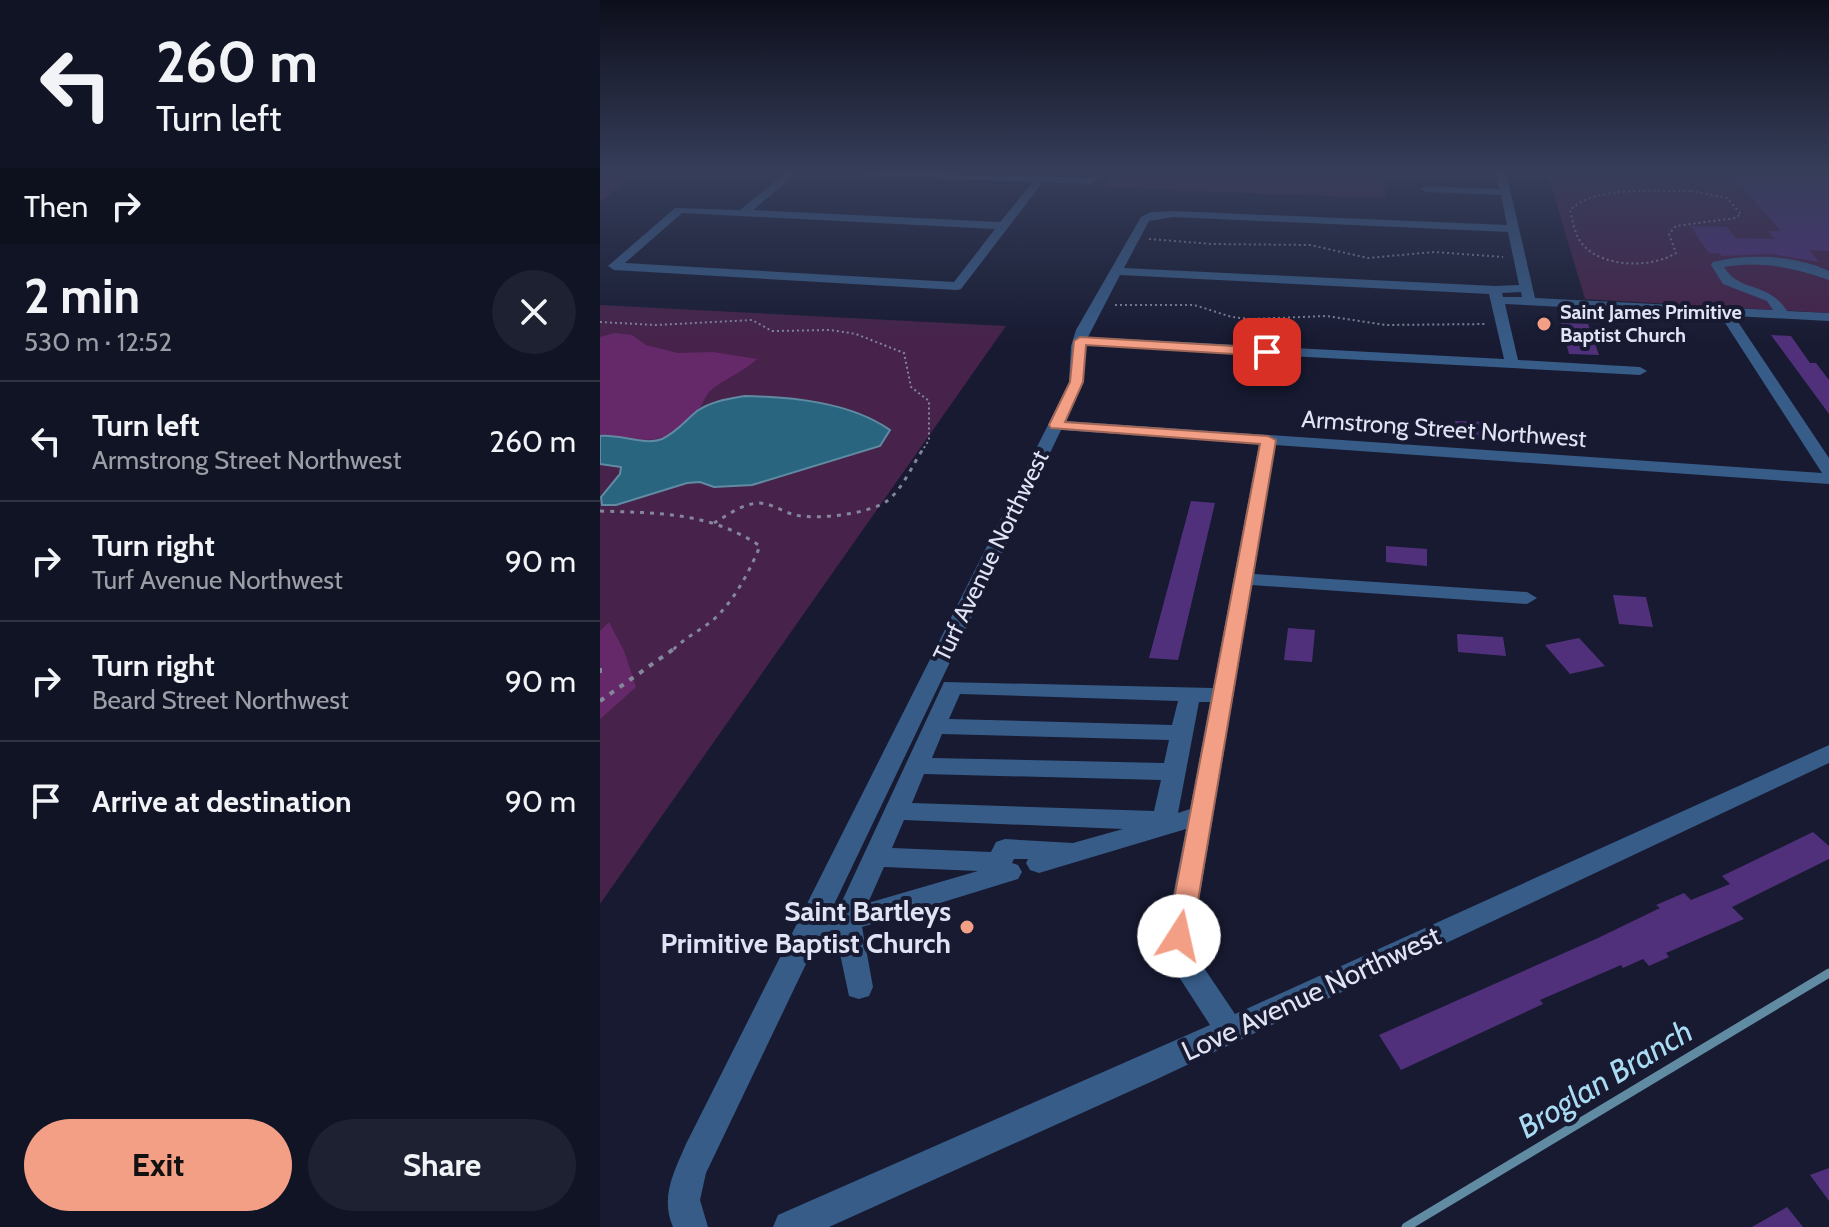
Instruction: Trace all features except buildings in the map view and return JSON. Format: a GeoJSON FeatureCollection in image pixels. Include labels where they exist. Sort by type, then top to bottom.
{"type":"FeatureCollection","features":[{"type":"Feature","properties":{"kind":"street"},"geometry":{"type":"LineString","coordinates":[[657,229],[614,266],[957,286],[1001,229]]}},
{"type":"Feature","properties":{"kind":"street","name":"Turf Avenue Northwest"},"geometry":{"type":"LineString","coordinates":[[691,1227],[686,1220],[682,1195],[697,1155],[1056,425],[1076,382],[1080,341],[1139,229]]}},
{"type":"Feature","properties":{"kind":"street"},"geometry":{"type":"LineString","coordinates":[[1514,229],[1528,294]]}},
{"type":"Feature","properties":{"kind":"street"},"geometry":{"type":"LineString","coordinates":[[1782,314],[1772,298],[1727,281],[1717,265],[1737,262],[1796,264],[1819,269],[1829,276]]}},
{"type":"Feature","properties":{"kind":"street"},"geometry":{"type":"LineString","coordinates":[[1116,271],[1497,295],[1528,294],[1829,318]]}},
{"type":"Feature","properties":{"kind":"street"},"geometry":{"type":"LineString","coordinates":[[1497,295],[1512,363]]}},
{"type":"Feature","properties":{"kind":"street"},"geometry":{"type":"LineString","coordinates":[[1724,311],[1829,471]]}},
{"type":"Feature","properties":{"kind":"street"},"geometry":{"type":"LineString","coordinates":[[1080,341],[1640,371]]}},
{"type":"Feature","properties":{"kind":"street","name":"Armstrong Street Northwest"},"geometry":{"type":"LineString","coordinates":[[1056,425],[1829,479]]}},
{"type":"Feature","properties":{"kind":"street"},"geometry":{"type":"LineString","coordinates":[[1229,1030],[1189,969],[1179,936],[1268,440]]}},
{"type":"Feature","properties":{"kind":"street"},"geometry":{"type":"LineString","coordinates":[[1243,579],[1527,598]]}},
{"type":"Feature","properties":{"kind":"street"},"geometry":{"type":"LineString","coordinates":[[925,687],[1222,695]]}},
{"type":"Feature","properties":{"kind":"street"},"geometry":{"type":"LineString","coordinates":[[859,987],[847,920],[952,687]]}},
{"type":"Feature","properties":{"kind":"street"},"geometry":{"type":"LineString","coordinates":[[1163,824],[1190,694]]}},
{"type":"Feature","properties":{"kind":"street"},"geometry":{"type":"LineString","coordinates":[[935,726],[1182,733]]}},
{"type":"Feature","properties":{"kind":"street","name":"Love Avenue Northwest"},"geometry":{"type":"LineString","coordinates":[[790,1227],[1229,1030],[1829,753]]}},
{"type":"Feature","properties":{"kind":"street"},"geometry":{"type":"LineString","coordinates":[[916,766],[1174,772]]}},
{"type":"Feature","properties":{"kind":"street"},"geometry":{"type":"LineString","coordinates":[[897,811],[1163,824]]}},
{"type":"Feature","properties":{"kind":"street"},"geometry":{"type":"LineString","coordinates":[[1039,863],[1201,815]]}},
{"type":"Feature","properties":{"kind":"street"},"geometry":{"type":"LineString","coordinates":[[1001,870],[1005,849],[1084,850]]}},
{"type":"Feature","properties":{"kind":"street"},"geometry":{"type":"LineString","coordinates":[[875,857],[1001,870]]}},
{"type":"Feature","properties":{"kind":"street"},"geometry":{"type":"LineString","coordinates":[[808,932],[1001,870]]}},
{"type":"Feature","properties":{"kind":"path"},"geometry":{"type":"LineString","coordinates":[[1578,229],[1585,248],[1606,258],[1640,263],[1673,257],[1676,250],[1669,234],[1673,229]]}},
{"type":"Feature","properties":{"kind":"path"},"geometry":{"type":"LineString","coordinates":[[1134,238],[1212,244],[1310,245],[1368,258],[1434,252],[1520,257]]}},
{"type":"Feature","properties":{"kind":"path"},"geometry":{"type":"LineString","coordinates":[[1097,305],[1194,305],[1232,317],[1250,319],[1327,316],[1386,325],[1503,325]]}},
{"type":"Feature","properties":{"kind":"path"},"geometry":{"type":"LineString","coordinates":[[600,322],[656,325],[752,320],[772,331],[831,330],[856,334],[904,353],[911,387],[929,401],[929,440],[889,500],[871,508],[826,517],[795,515],[775,506],[757,503],[740,508],[714,523]]}},
{"type":"Feature","properties":{"kind":"path"},"geometry":{"type":"LineString","coordinates":[[600,511],[671,512],[714,523],[745,535],[760,546],[752,565],[721,613],[686,636],[667,656],[600,701]]}},
{"type":"Feature","properties":{"kind":"path"},"geometry":{"type":"LineString","coordinates":[[600,668],[600,675]]}},
{"type":"Feature","properties":{"kind":"shaded area"},"geometry":{"type":"Polygon","coordinates":[[[1564,229],[1829,229],[1829,313],[1585,299],[1564,229]]]}},
{"type":"Feature","properties":{"kind":"shaded area"},"geometry":{"type":"Polygon","coordinates":[[[600,305],[1006,326],[600,904],[600,305]]]}},
{"type":"Feature","properties":{"kind":"shaded area"},"geometry":{"type":"Polygon","coordinates":[[[614,333],[632,335],[646,345],[678,353],[713,352],[757,359],[710,391],[697,412],[663,437],[641,440],[600,436],[600,337],[614,333]]]}},
{"type":"Feature","properties":{"kind":"shaded area"},"geometry":{"type":"Polygon","coordinates":[[[609,622],[624,651],[636,687],[600,719],[600,631],[609,622]]]}},
{"type":"Feature","properties":{"kind":"water"},"geometry":{"type":"Polygon","coordinates":[[[745,396],[801,400],[839,407],[890,430],[880,446],[752,485],[714,487],[700,482],[687,483],[616,505],[602,505],[601,497],[620,474],[621,467],[600,464],[600,436],[655,441],[672,433],[703,408],[745,396]]]}},
{"type":"Feature","properties":{"kind":"waterway","name":"Broglan Branch"},"geometry":{"type":"LineString","coordinates":[[1406,1227],[1829,973]]}},
{"type":"Feature","properties":{"kind":"place","name":"Saint James Primitive Baptist Church"},"geometry":{"type":"Point","coordinates":[1544,324]}},
{"type":"Feature","properties":{"kind":"place","name":"Saint Bartleys Primitive Baptist Church"},"geometry":{"type":"Point","coordinates":[967,927]}},
{"type":"Feature","properties":{"kind":"route"},"geometry":{"type":"LineString","coordinates":[[1179,936],[1268,440],[1056,425],[1076,382],[1080,341],[1267,352]]}}]}
